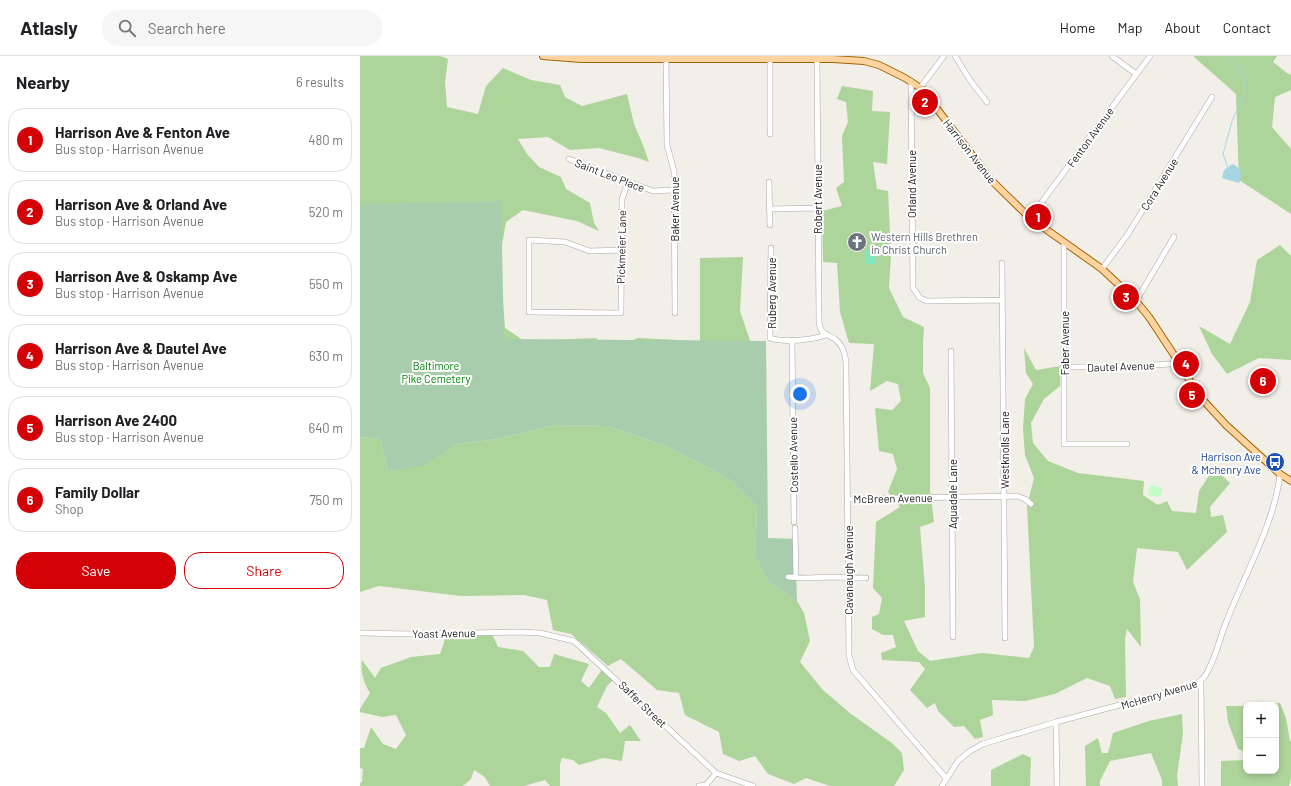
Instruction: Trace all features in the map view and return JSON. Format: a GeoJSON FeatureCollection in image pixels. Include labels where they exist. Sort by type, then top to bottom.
{"type":"FeatureCollection","features":[{"type":"Feature","properties":{"kind":"main road","name":"Harrison Avenue"},"geometry":{"type":"LineString","coordinates":[[543,56],[666,58],[721,57],[770,59],[833,58],[871,62],[911,81],[931,100],[984,173],[1030,218],[1102,269],[1136,301],[1149,317],[1178,360],[1193,386],[1214,413],[1280,474],[1291,481]]}},
{"type":"Feature","properties":{"kind":"street"},"geometry":{"type":"LineString","coordinates":[[920,88],[944,56]]}},
{"type":"Feature","properties":{"kind":"street"},"geometry":{"type":"LineString","coordinates":[[955,56],[972,83],[987,102]]}},
{"type":"Feature","properties":{"kind":"street"},"geometry":{"type":"LineString","coordinates":[[1112,56],[1136,74]]}},
{"type":"Feature","properties":{"kind":"street","name":"Fenton Avenue"},"geometry":{"type":"LineString","coordinates":[[1030,218],[1150,56]]}},
{"type":"Feature","properties":{"kind":"street","name":"Baker Avenue"},"geometry":{"type":"LineString","coordinates":[[666,58],[667,145],[674,171],[675,313]]}},
{"type":"Feature","properties":{"kind":"street"},"geometry":{"type":"LineString","coordinates":[[770,59],[770,134]]}},
{"type":"Feature","properties":{"kind":"street","name":"Robert Avenue"},"geometry":{"type":"LineString","coordinates":[[816,59],[818,321],[820,329],[826,335]]}},
{"type":"Feature","properties":{"kind":"street","name":"Orland Avenue"},"geometry":{"type":"LineString","coordinates":[[911,81],[913,288],[920,298],[927,301],[1002,300]]}},
{"type":"Feature","properties":{"kind":"street","name":"Cora Avenue"},"geometry":{"type":"LineString","coordinates":[[1102,269],[1128,234],[1212,97]]}},
{"type":"Feature","properties":{"kind":"street","name":"Saint Leo Place"},"geometry":{"type":"LineString","coordinates":[[570,159],[653,191],[674,190]]}},
{"type":"Feature","properties":{"kind":"street","name":"Pickmeier Lane"},"geometry":{"type":"LineString","coordinates":[[621,250],[590,251],[565,242],[529,240],[529,312],[621,313],[622,199],[628,182]]}},
{"type":"Feature","properties":{"kind":"street"},"geometry":{"type":"LineString","coordinates":[[769,182],[770,225]]}},
{"type":"Feature","properties":{"kind":"street"},"geometry":{"type":"LineString","coordinates":[[769,209],[817,208]]}},
{"type":"Feature","properties":{"kind":"street"},"geometry":{"type":"LineString","coordinates":[[1136,301],[1174,237]]}},
{"type":"Feature","properties":{"kind":"street","name":"Faber Avenue"},"geometry":{"type":"LineString","coordinates":[[1064,242],[1064,444],[1126,444]]}},
{"type":"Feature","properties":{"kind":"street","name":"Ruberg Avenue"},"geometry":{"type":"LineString","coordinates":[[771,248],[770,338],[776,340],[792,340]]}},
{"type":"Feature","properties":{"kind":"street","name":"Westknolls Lane"},"geometry":{"type":"LineString","coordinates":[[1002,263],[1006,638]]}},
{"type":"Feature","properties":{"kind":"street"},"geometry":{"type":"LineString","coordinates":[[792,340],[817,338],[826,335]]}},
{"type":"Feature","properties":{"kind":"street","name":"Cavanaugh Avenue"},"geometry":{"type":"LineString","coordinates":[[826,335],[838,343],[844,351],[845,356],[848,655],[853,670],[946,778]]}},
{"type":"Feature","properties":{"kind":"street","name":"Costello Avenue"},"geometry":{"type":"LineString","coordinates":[[792,340],[796,577]]}},
{"type":"Feature","properties":{"kind":"street","name":"Aquadale Lane"},"geometry":{"type":"LineString","coordinates":[[951,351],[953,637]]}},
{"type":"Feature","properties":{"kind":"street","name":"Dautel Avenue"},"geometry":{"type":"LineString","coordinates":[[1063,367],[1114,368],[1171,364],[1178,360]]}},
{"type":"Feature","properties":{"kind":"street","name":"McHenry Avenue"},"geometry":{"type":"LineString","coordinates":[[942,786],[958,761],[976,747],[1056,722],[1187,688],[1201,681],[1214,660],[1226,621],[1271,516],[1280,474]]}},
{"type":"Feature","properties":{"kind":"street","name":"McBreen Avenue"},"geometry":{"type":"LineString","coordinates":[[847,499],[1004,496],[1021,497],[1032,504]]}},
{"type":"Feature","properties":{"kind":"street"},"geometry":{"type":"LineString","coordinates":[[788,577],[866,578]]}},
{"type":"Feature","properties":{"kind":"street","name":"Yoast Avenue"},"geometry":{"type":"LineString","coordinates":[[360,633],[529,632]]}},
{"type":"Feature","properties":{"kind":"street","name":"Saffer Street"},"geometry":{"type":"LineString","coordinates":[[529,632],[554,636],[578,643],[716,773],[753,786]]}},
{"type":"Feature","properties":{"kind":"street"},"geometry":{"type":"LineString","coordinates":[[1201,681],[1202,786]]}},
{"type":"Feature","properties":{"kind":"street"},"geometry":{"type":"LineString","coordinates":[[1056,722],[1057,786]]}},
{"type":"Feature","properties":{"kind":"street"},"geometry":{"type":"LineString","coordinates":[[699,786],[706,785],[716,773]]}},
{"type":"Feature","properties":{"kind":"green space"},"geometry":{"type":"Polygon","coordinates":[[[360,56],[440,56],[448,59],[445,82],[447,107],[478,114],[486,86],[503,68],[531,80],[560,85],[565,97],[582,106],[627,94],[634,124],[649,162],[599,148],[570,150],[548,137],[518,139],[527,154],[539,167],[561,177],[566,189],[590,203],[594,223],[599,231],[577,221],[523,210],[506,222],[502,245],[490,266],[502,288],[505,328],[520,338],[534,352],[549,340],[596,338],[608,350],[638,338],[700,341],[700,258],[743,257],[740,311],[754,352],[533,399],[394,204],[360,204],[360,56]]]}},
{"type":"Feature","properties":{"kind":"green space"},"geometry":{"type":"Polygon","coordinates":[[[1193,56],[1277,56],[1273,62],[1291,75],[1291,90],[1275,97],[1272,127],[1291,149],[1291,214],[1239,180],[1236,94],[1193,56]]]}},
{"type":"Feature","properties":{"kind":"green space"},"geometry":{"type":"Polygon","coordinates":[[[842,86],[873,91],[872,111],[890,112],[887,164],[873,162],[877,189],[888,191],[891,255],[889,288],[903,317],[924,327],[923,373],[930,388],[930,489],[934,522],[920,527],[925,588],[925,617],[904,621],[918,651],[930,661],[982,653],[1029,658],[1034,647],[1027,506],[1034,478],[1025,455],[1023,429],[1025,399],[1033,384],[1026,373],[1024,348],[1036,370],[1061,366],[1060,386],[1044,399],[1031,423],[1033,443],[1048,461],[1078,473],[1144,481],[1143,495],[1158,505],[1167,501],[1172,511],[1196,513],[1199,491],[1214,468],[1230,483],[1210,507],[1211,517],[1223,515],[1227,532],[1187,570],[1178,552],[1137,548],[1133,582],[1140,599],[1141,647],[1127,629],[1125,639],[1126,697],[1115,699],[1110,686],[1087,678],[1055,694],[1025,701],[992,700],[993,715],[980,720],[983,737],[975,739],[964,726],[954,727],[938,711],[935,703],[927,708],[910,690],[925,669],[919,662],[882,660],[881,653],[896,647],[893,635],[883,635],[872,629],[872,617],[879,614],[882,598],[873,588],[876,522],[900,507],[888,492],[897,469],[893,454],[879,451],[875,408],[892,410],[901,401],[898,384],[887,381],[870,391],[874,344],[849,343],[840,312],[837,263],[823,262],[822,211],[842,206],[836,188],[844,182],[842,136],[848,122],[846,102],[837,99],[842,86]]]}},
{"type":"Feature","properties":{"kind":"green space","name":"Baltimore Pike Cemetery"},"geometry":{"type":"Polygon","coordinates":[[[501,201],[504,339],[766,341],[768,538],[795,539],[797,601],[769,582],[755,557],[757,507],[729,479],[668,447],[608,426],[556,425],[497,439],[457,444],[424,465],[388,471],[380,439],[360,437],[360,204],[501,201]]]}},
{"type":"Feature","properties":{"kind":"green space"},"geometry":{"type":"Polygon","coordinates":[[[1280,245],[1291,256],[1291,360],[1259,358],[1227,374],[1212,354],[1199,326],[1230,344],[1250,302],[1257,260],[1280,245]]]}},
{"type":"Feature","properties":{"kind":"green space"},"geometry":{"type":"Polygon","coordinates":[[[866,250],[875,251],[875,264],[865,264],[866,250]]]}},
{"type":"Feature","properties":{"kind":"green space"},"geometry":{"type":"Polygon","coordinates":[[[556,425],[608,426],[668,447],[729,479],[757,507],[755,557],[769,582],[797,601],[804,613],[810,641],[800,662],[823,690],[851,714],[892,743],[902,753],[904,770],[894,786],[830,786],[806,778],[794,784],[768,774],[755,756],[739,761],[723,754],[719,732],[685,715],[679,693],[657,690],[621,659],[608,666],[571,634],[553,630],[547,600],[524,595],[461,596],[379,586],[360,592],[360,437],[380,439],[388,471],[424,464],[457,444],[497,439],[556,425]]]}},
{"type":"Feature","properties":{"kind":"green space"},"geometry":{"type":"Polygon","coordinates":[[[1150,485],[1162,488],[1160,497],[1148,495],[1150,485]]]}},
{"type":"Feature","properties":{"kind":"green space"},"geometry":{"type":"Polygon","coordinates":[[[491,632],[498,647],[523,651],[539,667],[550,667],[554,654],[589,664],[581,681],[589,688],[601,671],[605,668],[615,678],[607,686],[597,707],[606,713],[620,733],[630,725],[641,741],[625,741],[622,761],[603,758],[579,765],[573,760],[562,758],[560,764],[560,786],[550,786],[545,780],[524,786],[490,786],[485,777],[474,770],[471,779],[463,786],[360,786],[360,783],[362,782],[363,769],[360,768],[360,748],[364,748],[371,727],[383,744],[396,749],[406,735],[396,715],[382,717],[360,712],[360,709],[370,693],[363,677],[362,660],[375,678],[381,668],[411,657],[440,654],[447,633],[491,632]]]}},
{"type":"Feature","properties":{"kind":"green space"},"geometry":{"type":"Polygon","coordinates":[[[1279,703],[1286,718],[1291,741],[1291,778],[1289,786],[1221,786],[1221,761],[1243,760],[1243,774],[1279,774],[1279,703]]]}},
{"type":"Feature","properties":{"kind":"green space"},"geometry":{"type":"Polygon","coordinates":[[[1226,706],[1243,706],[1243,751],[1238,749],[1228,722],[1226,706]]]}},
{"type":"Feature","properties":{"kind":"green space"},"geometry":{"type":"Polygon","coordinates":[[[1182,714],[1183,733],[1177,776],[1178,786],[1162,786],[1162,780],[1151,753],[1110,761],[1100,781],[1100,786],[1086,786],[1085,746],[1098,738],[1102,753],[1108,753],[1113,733],[1149,721],[1182,714]]]}},
{"type":"Feature","properties":{"kind":"green space"},"geometry":{"type":"Polygon","coordinates":[[[1023,754],[1031,758],[1030,786],[991,786],[991,770],[1023,754]]]}},
{"type":"Feature","properties":{"kind":"water"},"geometry":{"type":"Polygon","coordinates":[[[1232,164],[1239,169],[1241,174],[1239,183],[1222,178],[1224,170],[1232,164]]]}},
{"type":"Feature","properties":{"kind":"waterway"},"geometry":{"type":"LineString","coordinates":[[1228,168],[1223,154],[1232,121],[1243,97],[1245,80],[1238,67],[1229,56]]}},
{"type":"Feature","properties":{"kind":"place","name":"Harrison Ave & Orland Ave"},"geometry":{"type":"Point","coordinates":[925,102]}},
{"type":"Feature","properties":{"kind":"place","name":"Harrison Ave & Fenton Ave"},"geometry":{"type":"Point","coordinates":[1038,217]}},
{"type":"Feature","properties":{"kind":"place","name":"Western Hills Brethren in Christ Church"},"geometry":{"type":"Point","coordinates":[857,242]}},
{"type":"Feature","properties":{"kind":"place","name":"Harrison Ave & Oskamp Ave"},"geometry":{"type":"Point","coordinates":[1126,297]}},
{"type":"Feature","properties":{"kind":"place","name":"Harrison Ave & Dautel Ave"},"geometry":{"type":"Point","coordinates":[1186,364]}},
{"type":"Feature","properties":{"kind":"place","name":"Family Dollar"},"geometry":{"type":"Point","coordinates":[1263,381]}},
{"type":"Feature","properties":{"kind":"place","name":"Harrison Ave 2400"},"geometry":{"type":"Point","coordinates":[1192,395]}},
{"type":"Feature","properties":{"kind":"place","name":"Harrison Ave & Mchenry Ave"},"geometry":{"type":"Point","coordinates":[1275,462]}}]}
